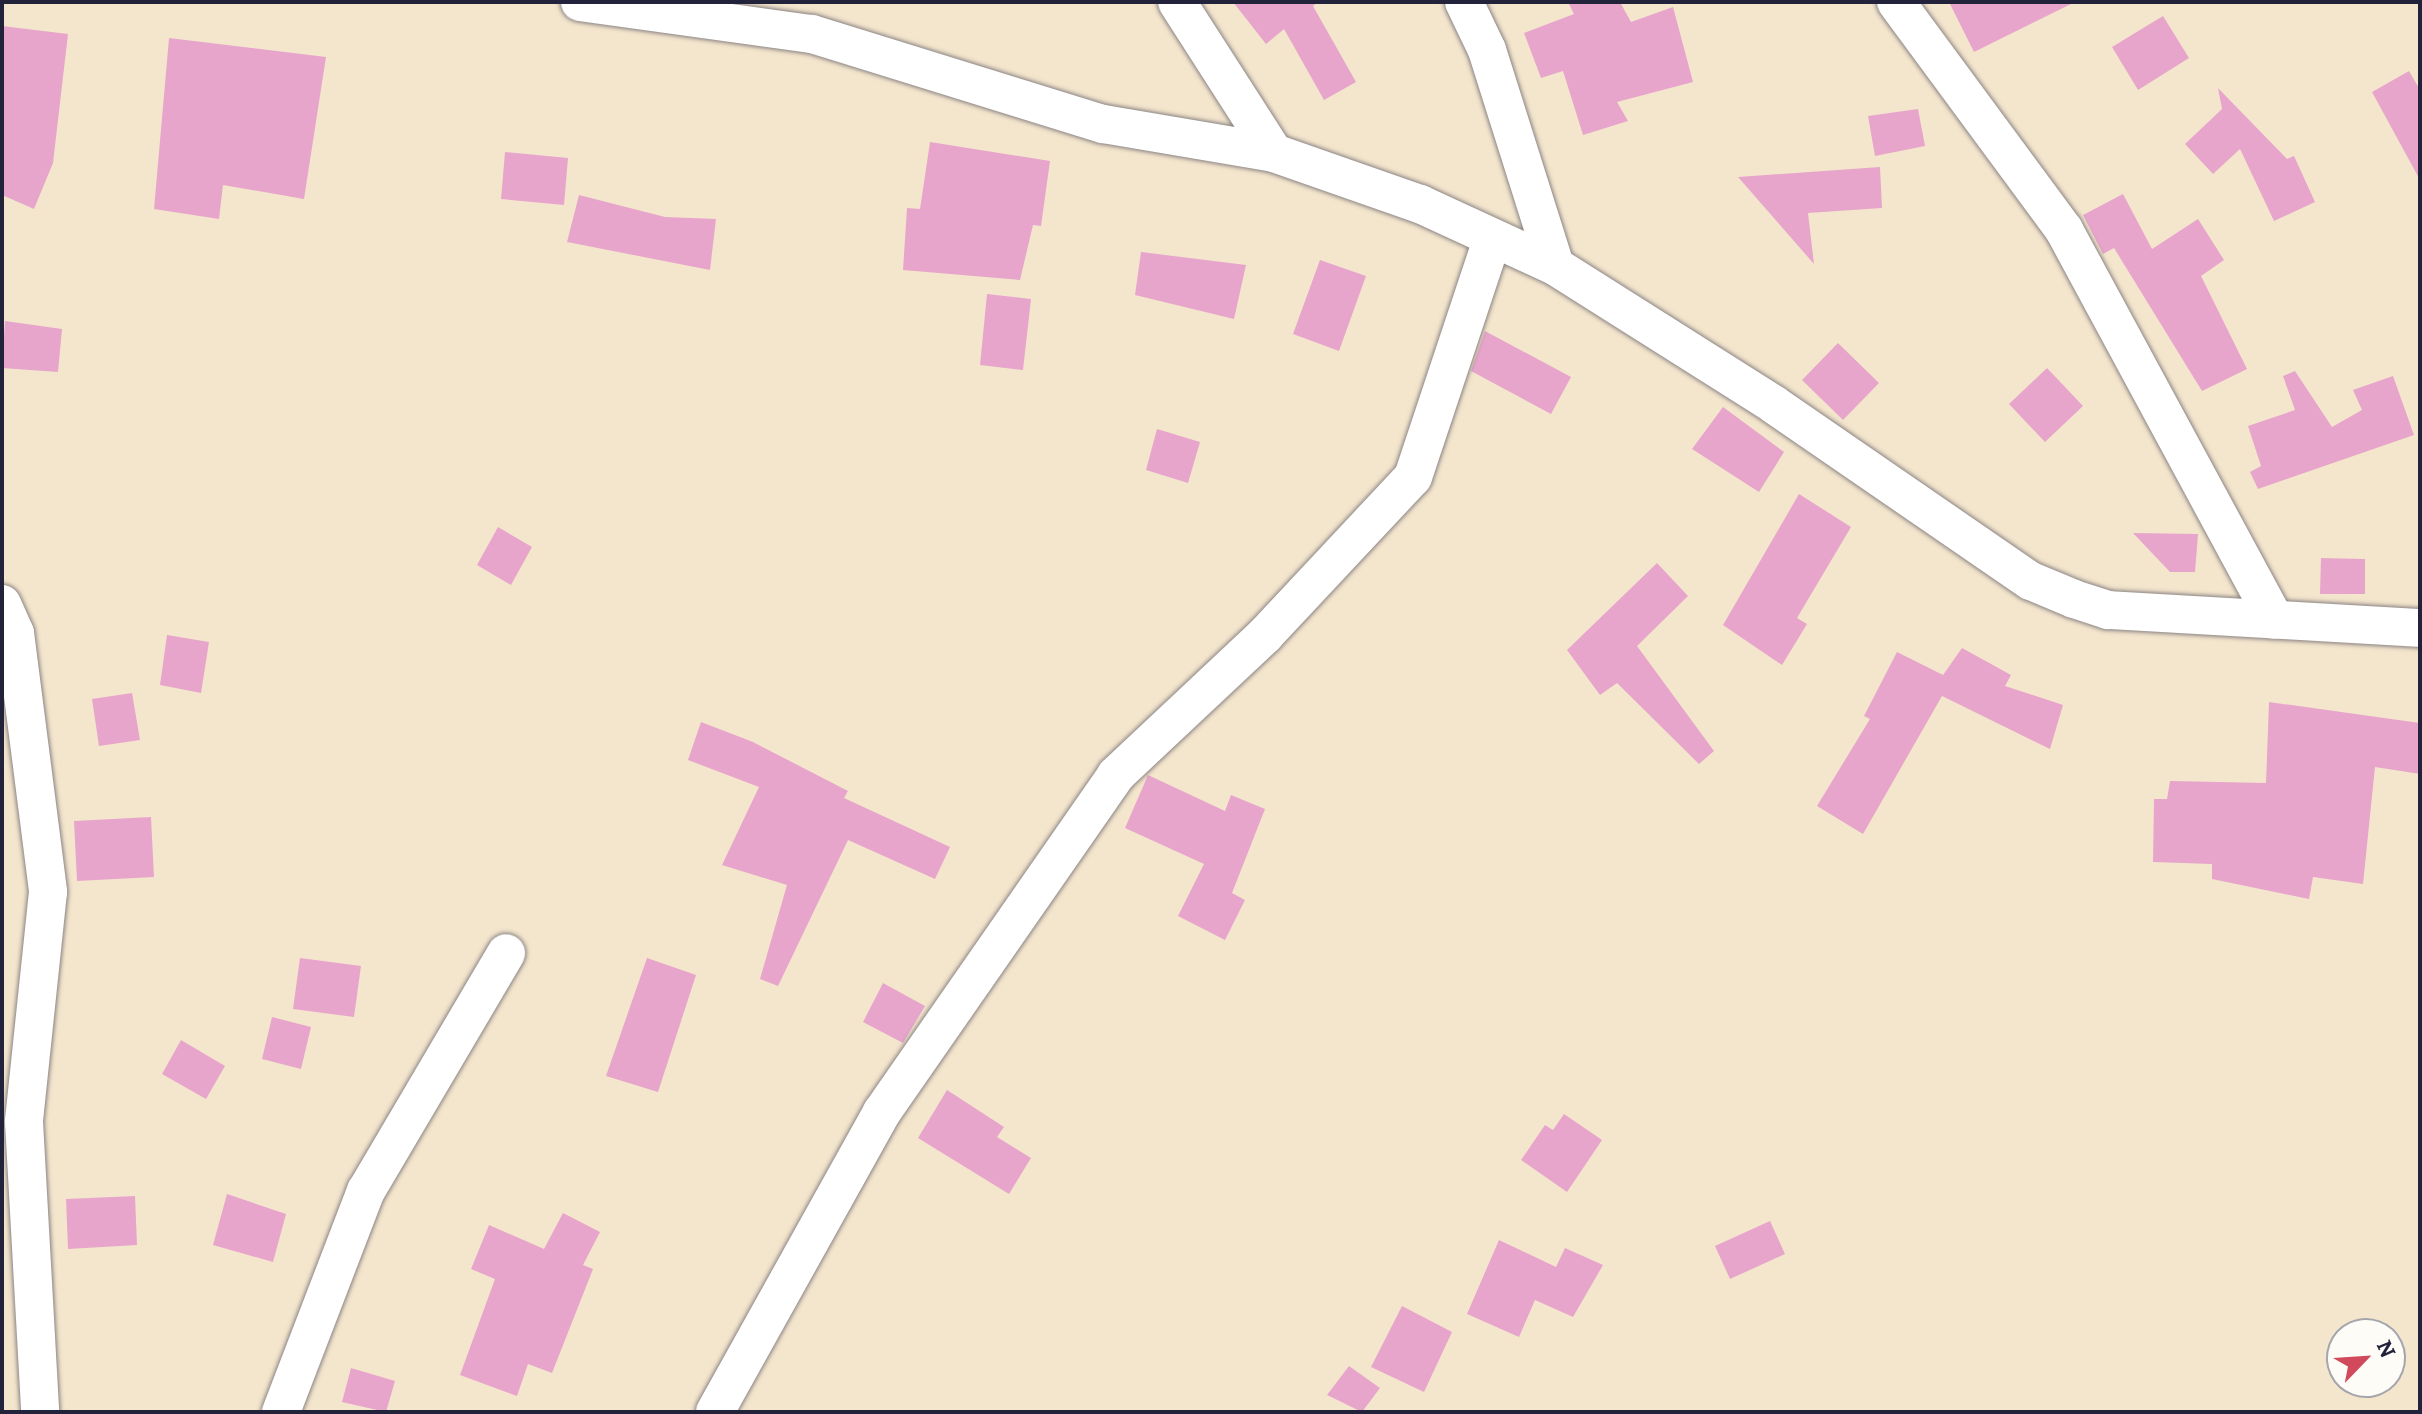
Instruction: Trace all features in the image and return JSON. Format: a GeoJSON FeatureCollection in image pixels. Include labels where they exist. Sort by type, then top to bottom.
{"type":"FeatureCollection","features":[{"type":"Feature","properties":{"kind":"street"},"geometry":{"type":"LineString","coordinates":[[580,2],[803,18],[1103,124],[1274,153],[1420,204],[1491,242],[1555,266],[1773,404],[2031,581],[2108,610],[2420,628]]}},
{"type":"Feature","properties":{"kind":"street"},"geometry":{"type":"LineString","coordinates":[[1177,2],[1274,153]]}},
{"type":"Feature","properties":{"kind":"street"},"geometry":{"type":"LineString","coordinates":[[1464,2],[1487,50],[1555,266]]}},
{"type":"Feature","properties":{"kind":"street"},"geometry":{"type":"LineString","coordinates":[[1896,2],[2064,230],[2275,620]]}},
{"type":"Feature","properties":{"kind":"street"},"geometry":{"type":"LineString","coordinates":[[715,1412],[882,1112],[1116,775],[1287,614],[1413,477],[1491,242]]}},
{"type":"Feature","properties":{"kind":"street"},"geometry":{"type":"LineString","coordinates":[[2,604],[15,633],[48,892],[24,1122],[40,1412]]}},
{"type":"Feature","properties":{"kind":"street"},"geometry":{"type":"LineString","coordinates":[[281,1412],[366,1191],[506,953]]}},
{"type":"Feature","properties":{"kind":"building"},"geometry":{"type":"Polygon","coordinates":[[[1233,2],[1318,2],[1313,6],[1356,82],[1324,100],[1284,29],[1266,44],[1233,2]]]}},
{"type":"Feature","properties":{"kind":"building"},"geometry":{"type":"Polygon","coordinates":[[[1568,2],[1620,2],[1631,22],[1673,7],[1693,82],[1617,102],[1628,121],[1583,135],[1563,71],[1541,78],[1524,33],[1574,14],[1568,2]]]}},
{"type":"Feature","properties":{"kind":"building"},"geometry":{"type":"Polygon","coordinates":[[[1949,2],[2075,2],[1974,52],[1949,2]]]}},
{"type":"Feature","properties":{"kind":"building"},"geometry":{"type":"Polygon","coordinates":[[[2163,16],[2189,58],[2138,90],[2112,47],[2163,16]]]}},
{"type":"Feature","properties":{"kind":"building"},"geometry":{"type":"Polygon","coordinates":[[[2,26],[68,34],[53,163],[34,209],[2,195],[2,26]]]}},
{"type":"Feature","properties":{"kind":"building"},"geometry":{"type":"Polygon","coordinates":[[[169,38],[326,57],[304,199],[223,185],[219,219],[154,209],[169,38]]]}},
{"type":"Feature","properties":{"kind":"building"},"geometry":{"type":"Polygon","coordinates":[[[2409,71],[2420,90],[2420,180],[2372,92],[2409,71]]]}},
{"type":"Feature","properties":{"kind":"building"},"geometry":{"type":"Polygon","coordinates":[[[2218,88],[2287,159],[2294,156],[2315,202],[2274,221],[2240,149],[2213,174],[2185,144],[2222,109],[2218,88]]]}},
{"type":"Feature","properties":{"kind":"building"},"geometry":{"type":"Polygon","coordinates":[[[1918,109],[1925,146],[1875,156],[1868,116],[1918,109]]]}},
{"type":"Feature","properties":{"kind":"building"},"geometry":{"type":"Polygon","coordinates":[[[930,142],[1050,161],[1041,226],[1033,225],[1020,280],[903,270],[907,208],[920,209],[930,142]]]}},
{"type":"Feature","properties":{"kind":"building"},"geometry":{"type":"Polygon","coordinates":[[[505,152],[568,158],[564,205],[501,199],[505,152]]]}},
{"type":"Feature","properties":{"kind":"building"},"geometry":{"type":"Polygon","coordinates":[[[1880,167],[1882,208],[1808,213],[1814,264],[1738,177],[1880,167]]]}},
{"type":"Feature","properties":{"kind":"building"},"geometry":{"type":"Polygon","coordinates":[[[2123,194],[2152,249],[2198,219],[2224,260],[2201,276],[2247,369],[2202,391],[2114,248],[2103,254],[2083,215],[2123,194]]]}},
{"type":"Feature","properties":{"kind":"building"},"geometry":{"type":"Polygon","coordinates":[[[579,195],[665,217],[716,219],[710,270],[567,242],[579,195]]]}},
{"type":"Feature","properties":{"kind":"building"},"geometry":{"type":"Polygon","coordinates":[[[1141,252],[1246,265],[1234,319],[1135,295],[1141,252]]]}},
{"type":"Feature","properties":{"kind":"building"},"geometry":{"type":"Polygon","coordinates":[[[1320,260],[1366,276],[1339,351],[1293,334],[1320,260]]]}},
{"type":"Feature","properties":{"kind":"building"},"geometry":{"type":"Polygon","coordinates":[[[987,294],[1031,299],[1023,370],[980,365],[987,294]]]}},
{"type":"Feature","properties":{"kind":"building"},"geometry":{"type":"Polygon","coordinates":[[[5,321],[62,329],[58,372],[2,368],[5,321]]]}},
{"type":"Feature","properties":{"kind":"building"},"geometry":{"type":"Polygon","coordinates":[[[1485,331],[1571,377],[1551,414],[1471,371],[1485,331]]]}},
{"type":"Feature","properties":{"kind":"building"},"geometry":{"type":"Polygon","coordinates":[[[1838,343],[1879,383],[1843,420],[1802,380],[1838,343]]]}},
{"type":"Feature","properties":{"kind":"building"},"geometry":{"type":"Polygon","coordinates":[[[2047,368],[2083,406],[2045,442],[2009,404],[2047,368]]]}},
{"type":"Feature","properties":{"kind":"building"},"geometry":{"type":"Polygon","coordinates":[[[2295,371],[2332,427],[2362,410],[2353,390],[2393,376],[2414,435],[2258,489],[2250,472],[2261,466],[2248,426],[2295,410],[2283,376],[2295,371]]]}},
{"type":"Feature","properties":{"kind":"building"},"geometry":{"type":"Polygon","coordinates":[[[1723,407],[1784,452],[1759,492],[1692,449],[1723,407]]]}},
{"type":"Feature","properties":{"kind":"building"},"geometry":{"type":"Polygon","coordinates":[[[1157,429],[1200,442],[1188,483],[1146,470],[1157,429]]]}},
{"type":"Feature","properties":{"kind":"building"},"geometry":{"type":"Polygon","coordinates":[[[1799,494],[1851,527],[1797,618],[1807,624],[1782,665],[1723,625],[1799,494]]]}},
{"type":"Feature","properties":{"kind":"building"},"geometry":{"type":"Polygon","coordinates":[[[498,527],[532,547],[511,585],[477,565],[498,527]]]}},
{"type":"Feature","properties":{"kind":"building"},"geometry":{"type":"Polygon","coordinates":[[[2133,533],[2198,534],[2195,572],[2170,572],[2133,533]]]}},
{"type":"Feature","properties":{"kind":"building"},"geometry":{"type":"Polygon","coordinates":[[[2321,558],[2365,559],[2365,594],[2320,594],[2321,558]]]}},
{"type":"Feature","properties":{"kind":"building"},"geometry":{"type":"Polygon","coordinates":[[[1657,563],[1688,596],[1637,646],[1714,751],[1699,764],[1617,683],[1600,695],[1567,650],[1657,563]]]}},
{"type":"Feature","properties":{"kind":"building"},"geometry":{"type":"Polygon","coordinates":[[[167,635],[209,642],[201,693],[160,685],[167,635]]]}},
{"type":"Feature","properties":{"kind":"building"},"geometry":{"type":"Polygon","coordinates":[[[1962,648],[2011,675],[2005,686],[2063,705],[2050,749],[1942,696],[1863,834],[1817,806],[1870,719],[1864,716],[1897,652],[1943,675],[1962,648]]]}},
{"type":"Feature","properties":{"kind":"building"},"geometry":{"type":"Polygon","coordinates":[[[132,693],[140,740],[99,746],[92,699],[132,693]]]}},
{"type":"Feature","properties":{"kind":"building"},"geometry":{"type":"Polygon","coordinates":[[[2269,702],[2420,723],[2420,774],[2375,767],[2363,884],[2313,877],[2309,899],[2212,879],[2212,864],[2153,862],[2154,799],[2167,799],[2170,781],[2266,783],[2269,702]]]}},
{"type":"Feature","properties":{"kind":"building"},"geometry":{"type":"Polygon","coordinates":[[[701,722],[753,742],[848,791],[844,798],[950,847],[935,879],[848,840],[778,986],[760,979],[787,885],[722,865],[759,787],[688,760],[701,722]]]}},
{"type":"Feature","properties":{"kind":"building"},"geometry":{"type":"Polygon","coordinates":[[[1148,775],[1225,811],[1231,795],[1265,809],[1232,893],[1245,900],[1225,940],[1178,916],[1204,864],[1125,828],[1148,775]]]}},
{"type":"Feature","properties":{"kind":"building"},"geometry":{"type":"Polygon","coordinates":[[[151,817],[154,877],[77,881],[74,821],[151,817]]]}},
{"type":"Feature","properties":{"kind":"building"},"geometry":{"type":"Polygon","coordinates":[[[300,958],[361,966],[354,1017],[293,1009],[300,958]]]}},
{"type":"Feature","properties":{"kind":"building"},"geometry":{"type":"Polygon","coordinates":[[[647,958],[696,975],[658,1092],[606,1076],[647,958]]]}},
{"type":"Feature","properties":{"kind":"building"},"geometry":{"type":"Polygon","coordinates":[[[883,983],[925,1006],[903,1043],[863,1022],[883,983]]]}},
{"type":"Feature","properties":{"kind":"building"},"geometry":{"type":"Polygon","coordinates":[[[272,1017],[311,1027],[301,1069],[262,1059],[272,1017]]]}},
{"type":"Feature","properties":{"kind":"building"},"geometry":{"type":"Polygon","coordinates":[[[181,1040],[225,1066],[206,1099],[162,1074],[181,1040]]]}},
{"type":"Feature","properties":{"kind":"building"},"geometry":{"type":"Polygon","coordinates":[[[947,1090],[1004,1127],[997,1137],[1031,1158],[1009,1194],[918,1138],[947,1090]]]}},
{"type":"Feature","properties":{"kind":"building"},"geometry":{"type":"Polygon","coordinates":[[[1564,1114],[1602,1140],[1567,1192],[1521,1160],[1545,1125],[1553,1130],[1564,1114]]]}},
{"type":"Feature","properties":{"kind":"building"},"geometry":{"type":"Polygon","coordinates":[[[227,1194],[286,1214],[273,1262],[213,1245],[227,1194]]]}},
{"type":"Feature","properties":{"kind":"building"},"geometry":{"type":"Polygon","coordinates":[[[135,1196],[137,1245],[68,1249],[66,1199],[135,1196]]]}},
{"type":"Feature","properties":{"kind":"building"},"geometry":{"type":"Polygon","coordinates":[[[563,1213],[600,1232],[583,1265],[593,1269],[552,1373],[528,1364],[517,1396],[460,1375],[495,1279],[471,1269],[489,1225],[544,1249],[563,1213]]]}},
{"type":"Feature","properties":{"kind":"building"},"geometry":{"type":"Polygon","coordinates":[[[1770,1221],[1785,1254],[1730,1279],[1715,1246],[1770,1221]]]}},
{"type":"Feature","properties":{"kind":"building"},"geometry":{"type":"Polygon","coordinates":[[[1499,1240],[1556,1267],[1565,1248],[1603,1265],[1573,1317],[1535,1300],[1519,1337],[1467,1314],[1499,1240]]]}},
{"type":"Feature","properties":{"kind":"building"},"geometry":{"type":"Polygon","coordinates":[[[1402,1306],[1452,1332],[1424,1392],[1371,1367],[1402,1306]]]}},
{"type":"Feature","properties":{"kind":"building"},"geometry":{"type":"Polygon","coordinates":[[[1349,1366],[1380,1388],[1362,1412],[1327,1395],[1349,1366]]]}},
{"type":"Feature","properties":{"kind":"building"},"geometry":{"type":"Polygon","coordinates":[[[351,1368],[395,1381],[386,1412],[342,1402],[351,1368]]]}}]}
